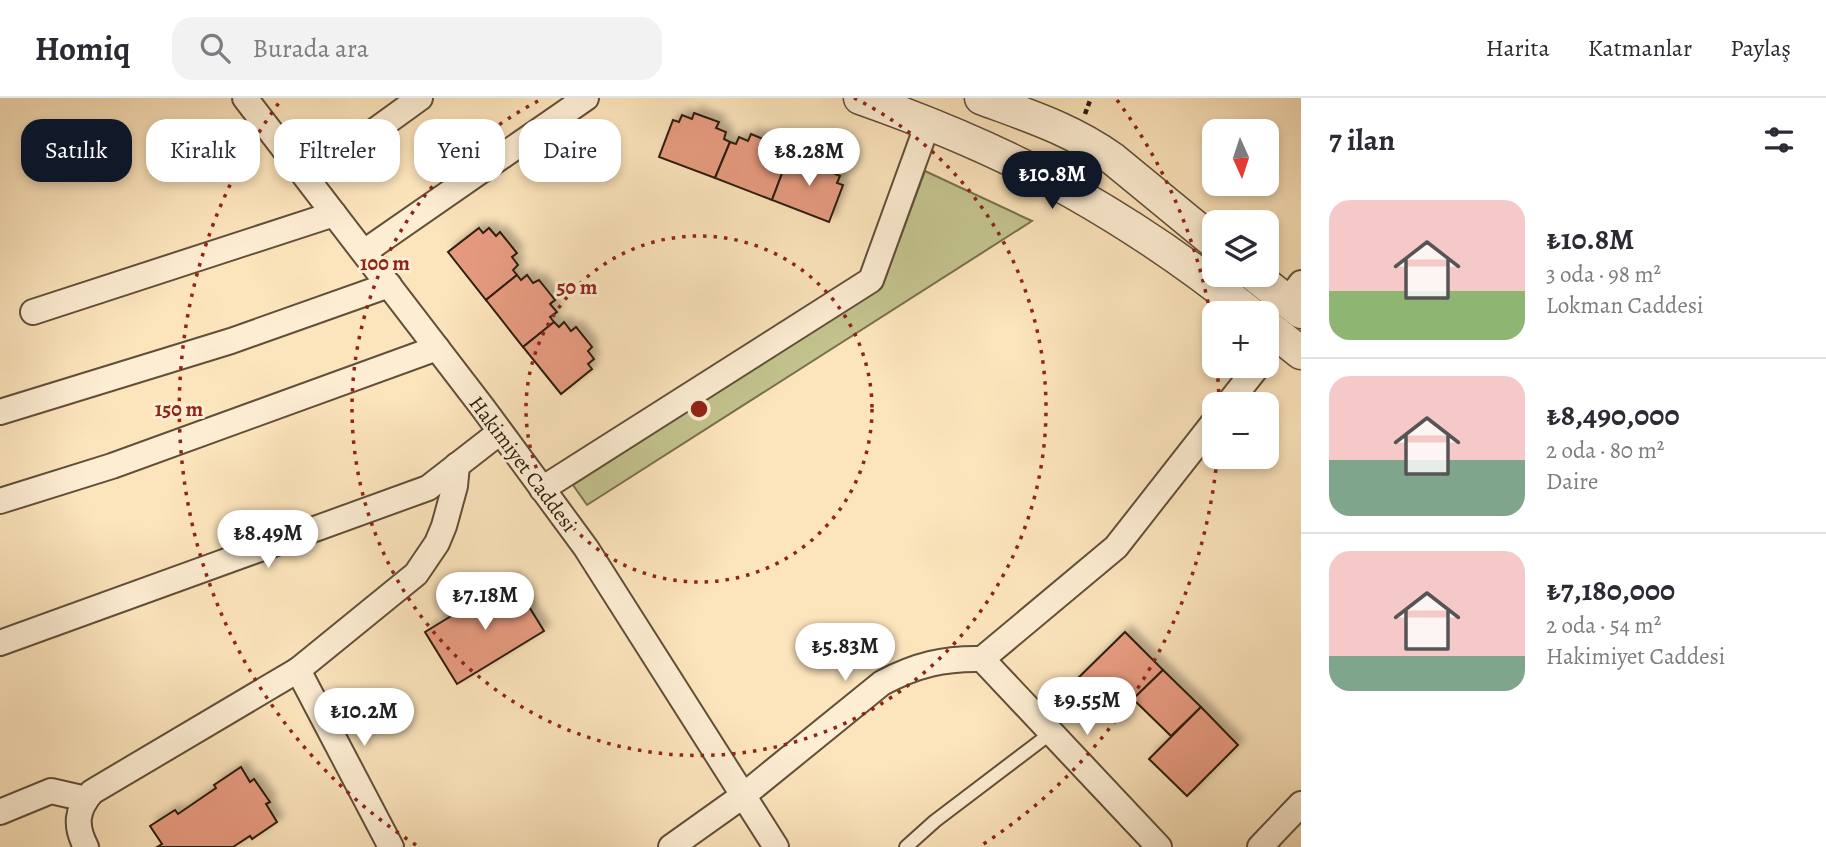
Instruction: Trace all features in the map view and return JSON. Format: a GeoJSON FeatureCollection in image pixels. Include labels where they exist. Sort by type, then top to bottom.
{"type":"FeatureCollection","features":[{"type":"Feature","properties":{"kind":"street","name":"Hakimiyet Caddesi"},"geometry":{"type":"LineString","coordinates":[[245,98],[274,135]]}},
{"type":"Feature","properties":{"kind":"street"},"geometry":{"type":"LineString","coordinates":[[391,119],[420,98]]}},
{"type":"Feature","properties":{"kind":"street"},"geometry":{"type":"LineString","coordinates":[[364,253],[586,98]]}},
{"type":"Feature","properties":{"kind":"street"},"geometry":{"type":"LineString","coordinates":[[860,98],[928,123],[1073,192],[1167,250],[1235,301]]}},
{"type":"Feature","properties":{"kind":"street"},"geometry":{"type":"LineString","coordinates":[[981,98],[1054,125],[1096,147],[1202,232]]}},
{"type":"Feature","properties":{"kind":"street"},"geometry":{"type":"LineString","coordinates":[[542,489],[871,280],[928,123]]}},
{"type":"Feature","properties":{"kind":"street","name":"Hakimiyet Caddesi"},"geometry":{"type":"LineString","coordinates":[[310,182],[586,548],[776,847]]}},
{"type":"Feature","properties":{"kind":"street"},"geometry":{"type":"LineString","coordinates":[[33,312],[334,214]]}},
{"type":"Feature","properties":{"kind":"street"},"geometry":{"type":"LineString","coordinates":[[0,412],[231,341],[388,285]]}},
{"type":"Feature","properties":{"kind":"street"},"geometry":{"type":"LineString","coordinates":[[1275,287],[1296,299]]}},
{"type":"Feature","properties":{"kind":"street"},"geometry":{"type":"LineString","coordinates":[[0,501],[112,466],[436,348]]}},
{"type":"Feature","properties":{"kind":"street"},"geometry":{"type":"LineString","coordinates":[[1237,392],[1249,378]]}},
{"type":"Feature","properties":{"kind":"street"},"geometry":{"type":"LineString","coordinates":[[0,643],[428,488],[500,432]]}},
{"type":"Feature","properties":{"kind":"street"},"geometry":{"type":"LineString","coordinates":[[671,847],[744,795],[883,683],[912,669],[941,661],[982,659],[1116,547],[1202,437]]}},
{"type":"Feature","properties":{"kind":"street"},"geometry":{"type":"LineString","coordinates":[[86,847],[80,835],[79,817],[86,799],[100,786],[298,670],[416,574],[444,526],[456,486],[457,465]]}},
{"type":"Feature","properties":{"kind":"street"},"geometry":{"type":"LineString","coordinates":[[982,659],[1159,847]]}},
{"type":"Feature","properties":{"kind":"street"},"geometry":{"type":"LineString","coordinates":[[298,670],[391,847]]}},
{"type":"Feature","properties":{"kind":"street"},"geometry":{"type":"LineString","coordinates":[[0,812],[51,791],[86,799]]}},
{"type":"Feature","properties":{"kind":"street"},"geometry":{"type":"LineString","coordinates":[[1260,847],[1301,804]]}},
{"type":"Feature","properties":{"kind":"lane"},"geometry":{"type":"LineString","coordinates":[[906,847],[935,821],[1051,733]]}},
{"type":"Feature","properties":{"kind":"green space"},"geometry":{"type":"Polygon","coordinates":[[[925,171],[1032,221],[587,505],[573,485],[882,287],[925,171]]]}},
{"type":"Feature","properties":{"kind":"building"},"geometry":{"type":"Polygon","coordinates":[[[694,113],[719,122],[716,128],[726,132],[724,139],[730,142],[715,178],[659,157],[673,120],[679,122],[682,115],[692,119],[694,113]]]}},
{"type":"Feature","properties":{"kind":"building"},"geometry":{"type":"Polygon","coordinates":[[[751,134],[775,144],[773,150],[783,153],[780,161],[786,163],[772,200],[715,178],[730,142],[736,144],[739,137],[748,141],[751,134]]]}},
{"type":"Feature","properties":{"kind":"building"},"geometry":{"type":"Polygon","coordinates":[[[807,156],[832,166],[829,171],[840,176],[837,183],[843,185],[829,222],[772,200],[786,163],[792,166],[795,158],[805,162],[807,156]]]}},
{"type":"Feature","properties":{"kind":"building"},"geometry":{"type":"Polygon","coordinates":[[[479,228],[483,233],[489,228],[496,236],[500,232],[517,253],[512,257],[518,265],[513,270],[517,275],[486,300],[448,252],[479,228]]]}},
{"type":"Feature","properties":{"kind":"building"},"geometry":{"type":"Polygon","coordinates":[[[517,275],[521,280],[527,275],[533,283],[539,280],[555,300],[550,304],[557,312],[550,317],[554,322],[523,347],[486,300],[517,275]]]}},
{"type":"Feature","properties":{"kind":"building"},"geometry":{"type":"Polygon","coordinates":[[[554,322],[559,327],[564,322],[571,331],[576,327],[592,347],[588,351],[594,359],[588,364],[592,369],[561,394],[523,347],[554,322]]]}},
{"type":"Feature","properties":{"kind":"building"},"geometry":{"type":"Polygon","coordinates":[[[512,579],[544,631],[457,684],[425,632],[512,579]]]}},
{"type":"Feature","properties":{"kind":"building"},"geometry":{"type":"Polygon","coordinates":[[[1125,632],[1163,670],[1111,721],[1073,683],[1125,632]]]}},
{"type":"Feature","properties":{"kind":"building"},"geometry":{"type":"Polygon","coordinates":[[[1163,670],[1201,707],[1171,736],[1133,699],[1163,670]]]}},
{"type":"Feature","properties":{"kind":"building"},"geometry":{"type":"Polygon","coordinates":[[[1201,707],[1238,745],[1187,796],[1149,759],[1201,707]]]}},
{"type":"Feature","properties":{"kind":"building"},"geometry":{"type":"Polygon","coordinates":[[[241,767],[250,782],[254,779],[270,802],[266,804],[277,822],[252,839],[250,836],[233,847],[157,847],[162,844],[150,826],[175,810],[178,814],[241,767]]]}}]}
